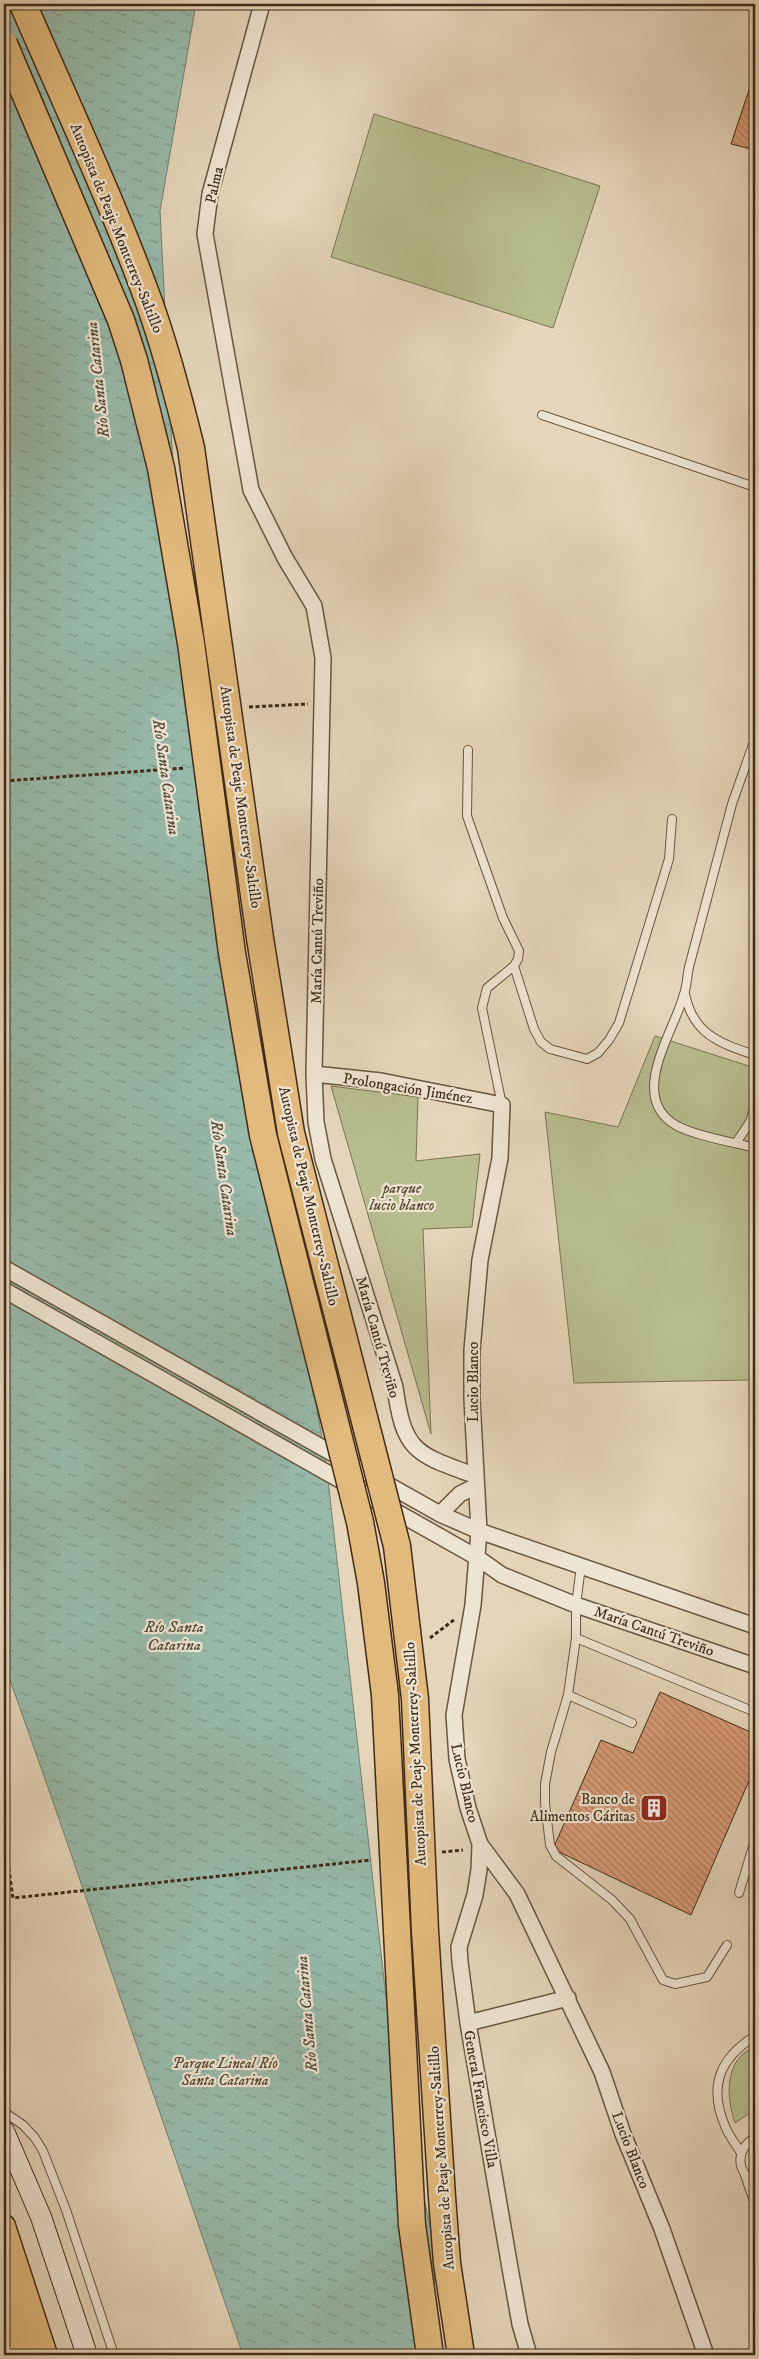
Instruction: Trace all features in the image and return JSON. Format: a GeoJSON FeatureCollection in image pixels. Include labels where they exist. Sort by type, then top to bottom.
{"type":"FeatureCollection","features":[{"type":"Feature","properties":{"kind":"highway","name":"Autopista de Peaje Monterrey-Saltillo"},"geometry":{"type":"LineString","coordinates":[[23,4],[111,207],[149,303],[176,386],[191,448],[260,938],[291,1133],[397,1546],[415,1699],[425,1931],[447,2262],[462,2355]]}},
{"type":"Feature","properties":{"kind":"highway","name":"Autopista de Peaje Monterrey-Saltillo"},"geometry":{"type":"LineString","coordinates":[[4,44],[121,320],[134,360],[161,468],[191,643],[232,953],[263,1135],[360,1522],[371,1583],[385,1695],[412,2225],[430,2355]]}},
{"type":"Feature","properties":{"kind":"main road"},"geometry":{"type":"LineString","coordinates":[[4,2226],[46,2355]]}},
{"type":"Feature","properties":{"kind":"main road"},"geometry":{"type":"LineString","coordinates":[[4,2288],[25,2355]]}},
{"type":"Feature","properties":{"kind":"street","name":"Palma"},"geometry":{"type":"LineString","coordinates":[[229,369],[205,234],[210,194],[262,4]]}},
{"type":"Feature","properties":{"kind":"street","name":"María Cantú Treviño"},"geometry":{"type":"LineString","coordinates":[[229,369],[251,490],[285,558],[314,606],[324,658],[314,1074],[316,1122],[323,1159],[395,1387],[421,1439],[476,1476]]}},
{"type":"Feature","properties":{"kind":"street","name":"Prolongación Jiménez"},"geometry":{"type":"LineString","coordinates":[[314,1074],[381,1081],[502,1105]]}},
{"type":"Feature","properties":{"kind":"street","name":"Lucio Blanco"},"geometry":{"type":"LineString","coordinates":[[502,1105],[500,1158],[480,1260],[475,1304],[472,1399],[479,1531],[478,1558],[473,1605],[454,1715],[457,1759],[468,1808],[480,1844],[517,1894],[602,2072],[623,2134],[662,2229],[706,2355]]}},
{"type":"Feature","properties":{"kind":"street"},"geometry":{"type":"LineString","coordinates":[[4,1268],[440,1514],[479,1531],[755,1626]]}},
{"type":"Feature","properties":{"kind":"street","name":"María Cantú Treviño"},"geometry":{"type":"LineString","coordinates":[[4,1290],[478,1558],[502,1575],[576,1605],[755,1666]]}},
{"type":"Feature","properties":{"kind":"street"},"geometry":{"type":"LineString","coordinates":[[440,1514],[476,1476]]}},
{"type":"Feature","properties":{"kind":"street","name":"General Francisco Villa"},"geometry":{"type":"LineString","coordinates":[[480,1844],[479,1870],[459,1947],[468,2022],[519,2314],[529,2355]]}},
{"type":"Feature","properties":{"kind":"street"},"geometry":{"type":"LineString","coordinates":[[468,2022],[568,1998]]}},
{"type":"Feature","properties":{"kind":"street"},"geometry":{"type":"LineString","coordinates":[[4,2131],[41,2217],[87,2355]]}},
{"type":"Feature","properties":{"kind":"lane"},"geometry":{"type":"LineString","coordinates":[[542,415],[755,486]]}},
{"type":"Feature","properties":{"kind":"lane"},"geometry":{"type":"LineString","coordinates":[[755,739],[732,804],[689,968],[684,994],[655,1071],[653,1096],[657,1105],[670,1122],[695,1132],[755,1148]]}},
{"type":"Feature","properties":{"kind":"lane"},"geometry":{"type":"LineString","coordinates":[[468,750],[467,816],[503,918],[519,951],[518,960],[514,966],[487,988],[482,1008],[502,1105]]}},
{"type":"Feature","properties":{"kind":"lane"},"geometry":{"type":"LineString","coordinates":[[514,966],[534,1029],[541,1042],[550,1049],[587,1059],[598,1053],[610,1040],[619,1023],[669,860],[672,819]]}},
{"type":"Feature","properties":{"kind":"lane"},"geometry":{"type":"LineString","coordinates":[[684,994],[688,1012],[704,1030],[726,1045],[755,1055]]}},
{"type":"Feature","properties":{"kind":"lane"},"geometry":{"type":"LineString","coordinates":[[736,1143],[750,1122],[755,1106]]}},
{"type":"Feature","properties":{"kind":"lane"},"geometry":{"type":"LineString","coordinates":[[581,1566],[576,1605],[576,1638],[568,1695],[552,1752],[546,1784],[545,1803],[550,1845],[556,1856],[612,1900],[630,1919],[662,1980],[675,1984],[707,1977],[727,1945]]}},
{"type":"Feature","properties":{"kind":"lane"},"geometry":{"type":"LineString","coordinates":[[576,1638],[755,1712]]}},
{"type":"Feature","properties":{"kind":"lane"},"geometry":{"type":"LineString","coordinates":[[568,1695],[632,1723]]}},
{"type":"Feature","properties":{"kind":"lane"},"geometry":{"type":"LineString","coordinates":[[739,1893],[755,1840]]}},
{"type":"Feature","properties":{"kind":"lane"},"geometry":{"type":"LineString","coordinates":[[741,2153],[725,2128],[721,2115],[718,2100],[719,2078],[722,2066],[738,2046],[755,2036]]}},
{"type":"Feature","properties":{"kind":"lane"},"geometry":{"type":"LineString","coordinates":[[4,2112],[23,2125],[35,2138],[43,2151],[69,2219],[114,2355]]}},
{"type":"Feature","properties":{"kind":"lane"},"geometry":{"type":"LineString","coordinates":[[755,2138],[749,2142],[741,2153],[740,2160],[755,2204]]}},
{"type":"Feature","properties":{"kind":"lane"},"geometry":{"type":"LineString","coordinates":[[744,2173],[755,2182]]}},
{"type":"Feature","properties":{"kind":"path"},"geometry":{"type":"LineString","coordinates":[[249,717],[248,707],[296,705]]}},
{"type":"Feature","properties":{"kind":"path"},"geometry":{"type":"LineString","coordinates":[[4,781],[192,768]]}},
{"type":"Feature","properties":{"kind":"path"},"geometry":{"type":"LineString","coordinates":[[4,1836],[13,1898],[377,1859]]}},
{"type":"Feature","properties":{"kind":"path"},"geometry":{"type":"LineString","coordinates":[[436,1853],[466,1850]]}},
{"type":"Feature","properties":{"kind":"green space"},"geometry":{"type":"Polygon","coordinates":[[[374,114],[600,186],[553,328],[331,257],[374,114]]]}},
{"type":"Feature","properties":{"kind":"green space"},"geometry":{"type":"Polygon","coordinates":[[[655,1036],[755,1068],[755,1362],[750,1380],[574,1383],[545,1112],[618,1127],[655,1036]]]}},
{"type":"Feature","properties":{"kind":"green space","name":"parque lucio blanco"},"geometry":{"type":"Polygon","coordinates":[[[331,1086],[418,1097],[416,1161],[480,1154],[472,1227],[423,1229],[431,1434],[331,1086]]]}},
{"type":"Feature","properties":{"kind":"green space"},"geometry":{"type":"Polygon","coordinates":[[[755,2047],[755,2110],[735,2123],[730,2101],[730,2079],[738,2060],[755,2047]]]}},
{"type":"Feature","properties":{"kind":"water","name":"Río Santa Catarina"},"geometry":{"type":"Polygon","coordinates":[[[4,4],[196,4],[160,211],[180,604],[326,1462],[392,2051],[435,2249],[433,2355],[243,2355],[4,1663],[4,4]]]}},
{"type":"Feature","properties":{"kind":"building"},"geometry":{"type":"Polygon","coordinates":[[[755,72],[755,150],[731,144],[755,72]]]}},
{"type":"Feature","properties":{"kind":"building","name":"Banco de Alimentos Cáritas"},"geometry":{"type":"Polygon","coordinates":[[[660,1692],[755,1734],[755,1767],[691,1915],[553,1849],[601,1740],[633,1753],[660,1692]]]}},
{"type":"Feature","properties":{"kind":"place","name":"Banco de Alimentos Cáritas"},"geometry":{"type":"Point","coordinates":[654,1808]}},
{"type":"Feature","properties":{"kind":"park label","name":"Parque Lineal Río Santa Catarina"},"geometry":{"type":"Point","coordinates":[225,2072]}}]}
